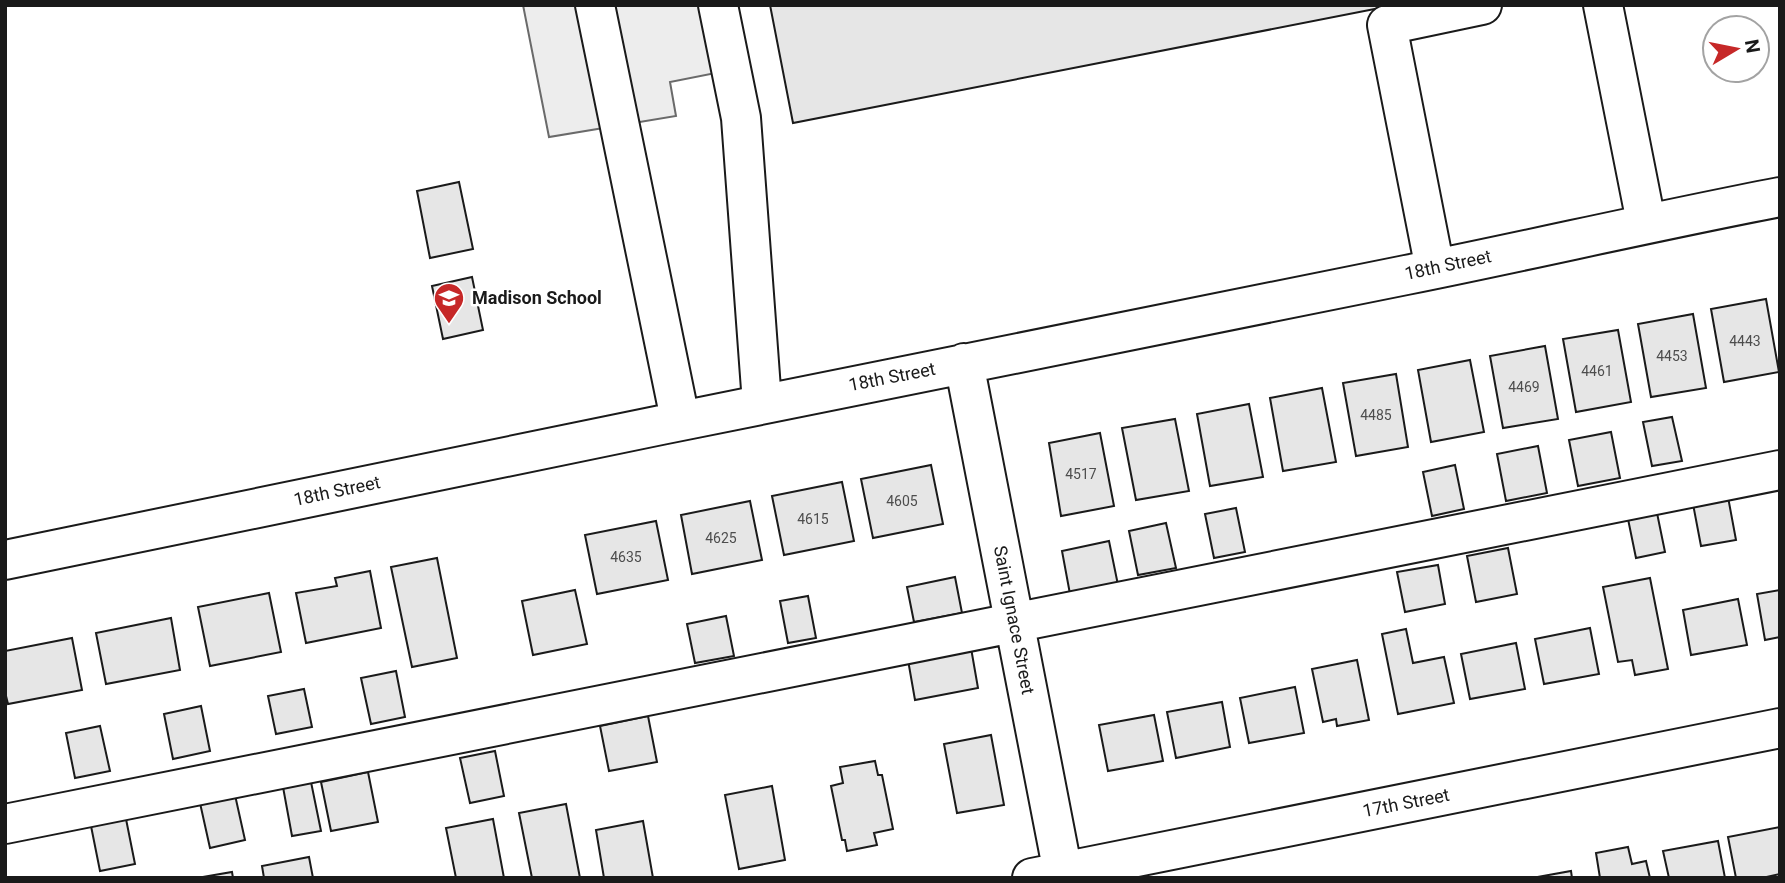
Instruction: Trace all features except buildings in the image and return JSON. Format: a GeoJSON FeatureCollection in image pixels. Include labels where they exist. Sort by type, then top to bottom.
{"type":"FeatureCollection","features":[{"type":"Feature","properties":{"kind":"street"},"geometry":{"type":"LineString","coordinates":[[595,5],[680,419]]}},
{"type":"Feature","properties":{"kind":"street"},"geometry":{"type":"LineString","coordinates":[[718,5],[741,118],[762,403]]}},
{"type":"Feature","properties":{"kind":"street"},"geometry":{"type":"LineString","coordinates":[[1435,269],[1387,25],[1482,5]]}},
{"type":"Feature","properties":{"kind":"street"},"geometry":{"type":"LineString","coordinates":[[1603,5],[1646,222]]}},
{"type":"Feature","properties":{"kind":"street","name":"18th Street"},"geometry":{"type":"LineString","coordinates":[[5,560],[680,419],[1435,269],[1646,222],[1780,197]]}},
{"type":"Feature","properties":{"kind":"street","name":"Saint Ignace Street"},"geometry":{"type":"LineString","coordinates":[[964,363],[1014,623],[1053,876]]}},
{"type":"Feature","properties":{"kind":"street"},"geometry":{"type":"LineString","coordinates":[[5,824],[1780,470]]}},
{"type":"Feature","properties":{"kind":"street","name":"17th Street"},"geometry":{"type":"LineString","coordinates":[[1053,876],[1780,728]]}},
{"type":"Feature","properties":{"kind":"shaded area"},"geometry":{"type":"Polygon","coordinates":[[[523,5],[737,5],[746,67],[670,82],[676,116],[549,137],[523,5]]]}},
{"type":"Feature","properties":{"kind":"place","name":"Madison School"},"geometry":{"type":"Point","coordinates":[449,325]}}]}
